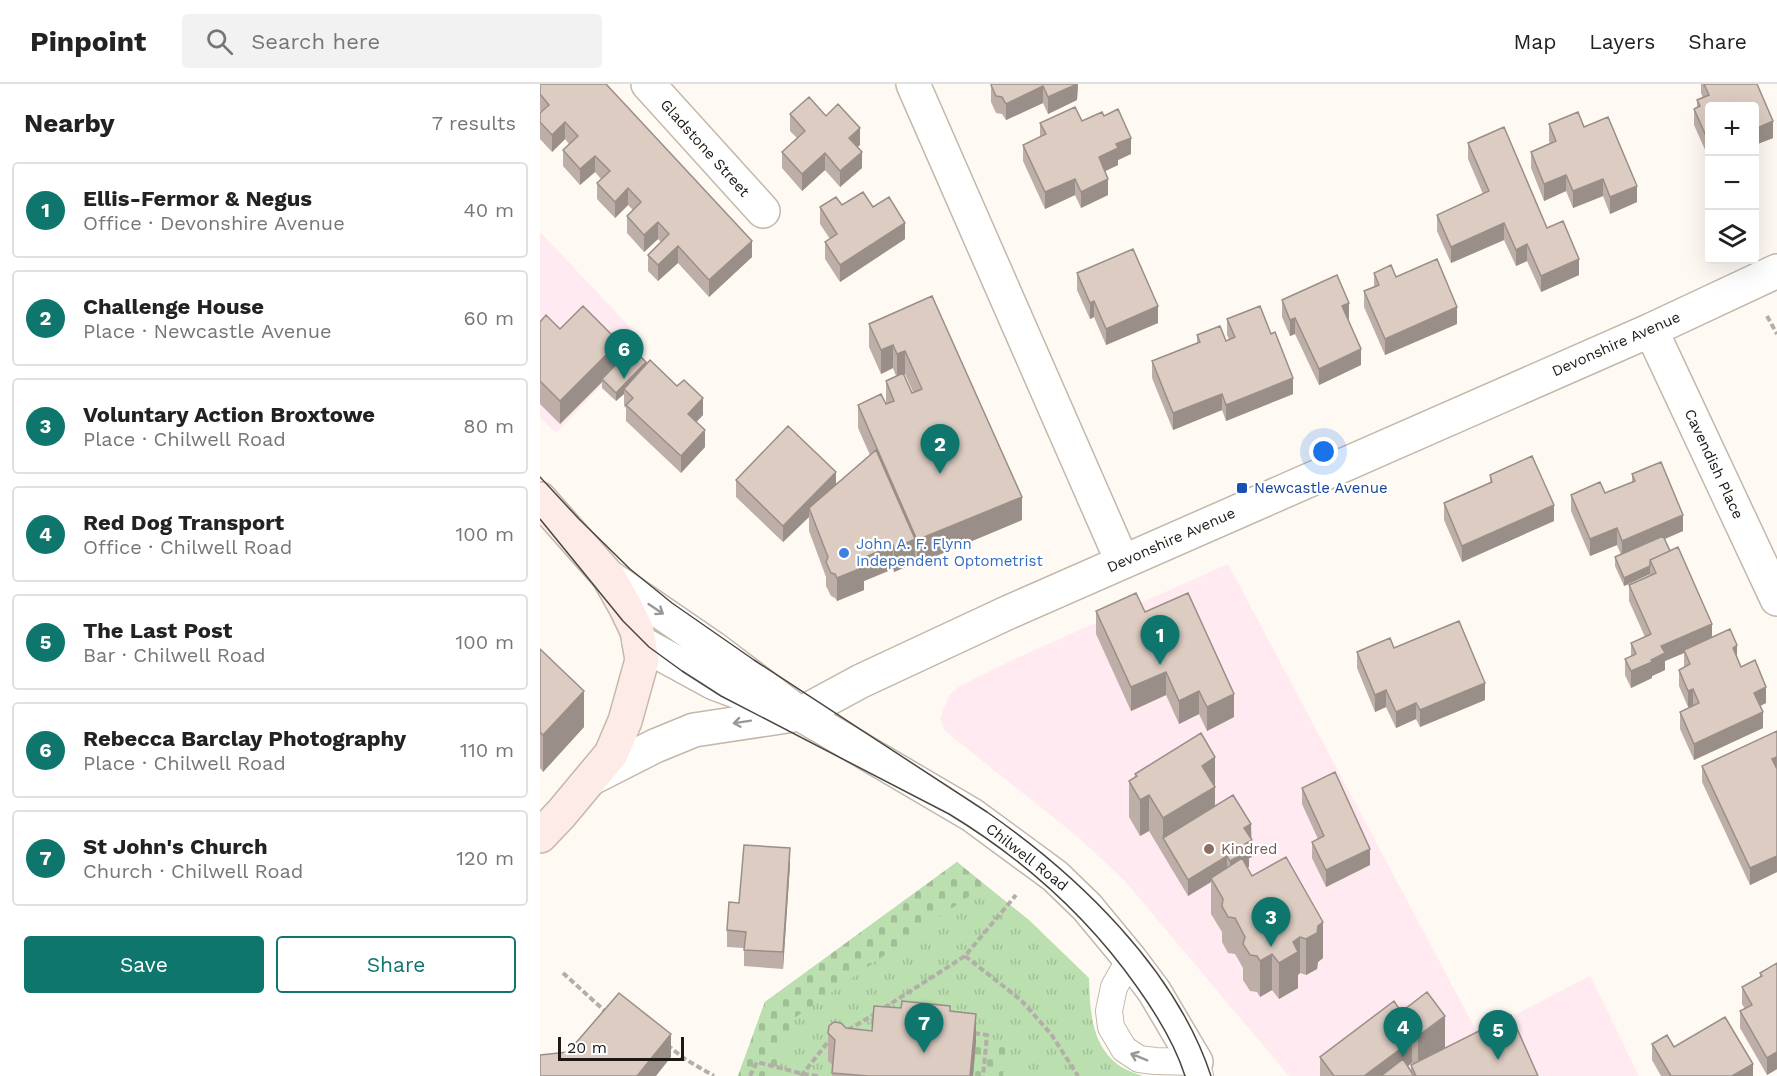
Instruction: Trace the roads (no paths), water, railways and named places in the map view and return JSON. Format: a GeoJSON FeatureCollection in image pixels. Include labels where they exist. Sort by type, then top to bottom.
{"type":"FeatureCollection","features":[{"type":"Feature","properties":{"kind":"main road","name":"Chilwell Road"},"geometry":{"type":"LineString","coordinates":[[540,499],[608,576],[637,631],[639,642]]}},
{"type":"Feature","properties":{"kind":"main road"},"geometry":{"type":"LineString","coordinates":[[540,836],[611,754],[625,721],[642,660],[639,642]]}},
{"type":"Feature","properties":{"kind":"street","name":"Gladstone Street"},"geometry":{"type":"LineString","coordinates":[[648,84],[763,211]]}},
{"type":"Feature","properties":{"kind":"street"},"geometry":{"type":"LineString","coordinates":[[913,84],[1122,561]]}},
{"type":"Feature","properties":{"kind":"street","name":"Devonshire Avenue"},"geometry":{"type":"LineString","coordinates":[[800,714],[889,668],[1122,561],[1651,330],[1777,271]]}},
{"type":"Feature","properties":{"kind":"street","name":"Cavendish Place"},"geometry":{"type":"LineString","coordinates":[[1651,330],[1777,599]]}},
{"type":"Feature","properties":{"kind":"street","name":"Chilwell Road"},"geometry":{"type":"LineString","coordinates":[[608,576],[713,648],[800,714],[972,815],[1041,866],[1088,907],[1130,959],[1154,991],[1198,1069]]}},
{"type":"Feature","properties":{"kind":"street","name":"Chilwell Road"},"geometry":{"type":"LineString","coordinates":[[639,642],[714,683],[800,714]]}},
{"type":"Feature","properties":{"kind":"street"},"geometry":{"type":"LineString","coordinates":[[592,778],[655,746],[694,730],[800,714]]}},
{"type":"Feature","properties":{"kind":"lane"},"geometry":{"type":"LineString","coordinates":[[1130,959],[1114,987],[1109,1011],[1111,1027],[1124,1049],[1139,1059],[1198,1069]]}},
{"type":"Feature","properties":{"kind":"tram line"},"geometry":{"type":"LineString","coordinates":[[540,477],[630,569],[672,603],[754,660],[987,812],[1021,837],[1089,895],[1149,962],[1174,998],[1195,1037],[1211,1076]]}},
{"type":"Feature","properties":{"kind":"tram line"},"geometry":{"type":"LineString","coordinates":[[540,519],[623,621],[649,647],[682,671],[721,696],[949,814],[1003,850],[1028,870],[1075,913],[1118,961],[1171,1041],[1185,1076]]}},
{"type":"Feature","properties":{"kind":"place","name":"Rebecca Barclay Photography"},"geometry":{"type":"Point","coordinates":[624,379]}},
{"type":"Feature","properties":{"kind":"place","name":"Challenge House"},"geometry":{"type":"Point","coordinates":[940,474]}},
{"type":"Feature","properties":{"kind":"place","name":"Newcastle Avenue"},"geometry":{"type":"Point","coordinates":[1242,488]}},
{"type":"Feature","properties":{"kind":"place","name":"John A. F. Flynn Independent Optometrist"},"geometry":{"type":"Point","coordinates":[844,553]}},
{"type":"Feature","properties":{"kind":"place","name":"Ellis-Fermor & Negus"},"geometry":{"type":"Point","coordinates":[1160,665]}},
{"type":"Feature","properties":{"kind":"place","name":"Kindred"},"geometry":{"type":"Point","coordinates":[1209,849]}},
{"type":"Feature","properties":{"kind":"place","name":"Voluntary Action Broxtowe"},"geometry":{"type":"Point","coordinates":[1271,947]}},
{"type":"Feature","properties":{"kind":"place","name":"St John's Church"},"geometry":{"type":"Point","coordinates":[924,1053]}},
{"type":"Feature","properties":{"kind":"place","name":"Red Dog Transport"},"geometry":{"type":"Point","coordinates":[1403,1057]}},
{"type":"Feature","properties":{"kind":"place","name":"The Last Post"},"geometry":{"type":"Point","coordinates":[1498,1060]}}]}
